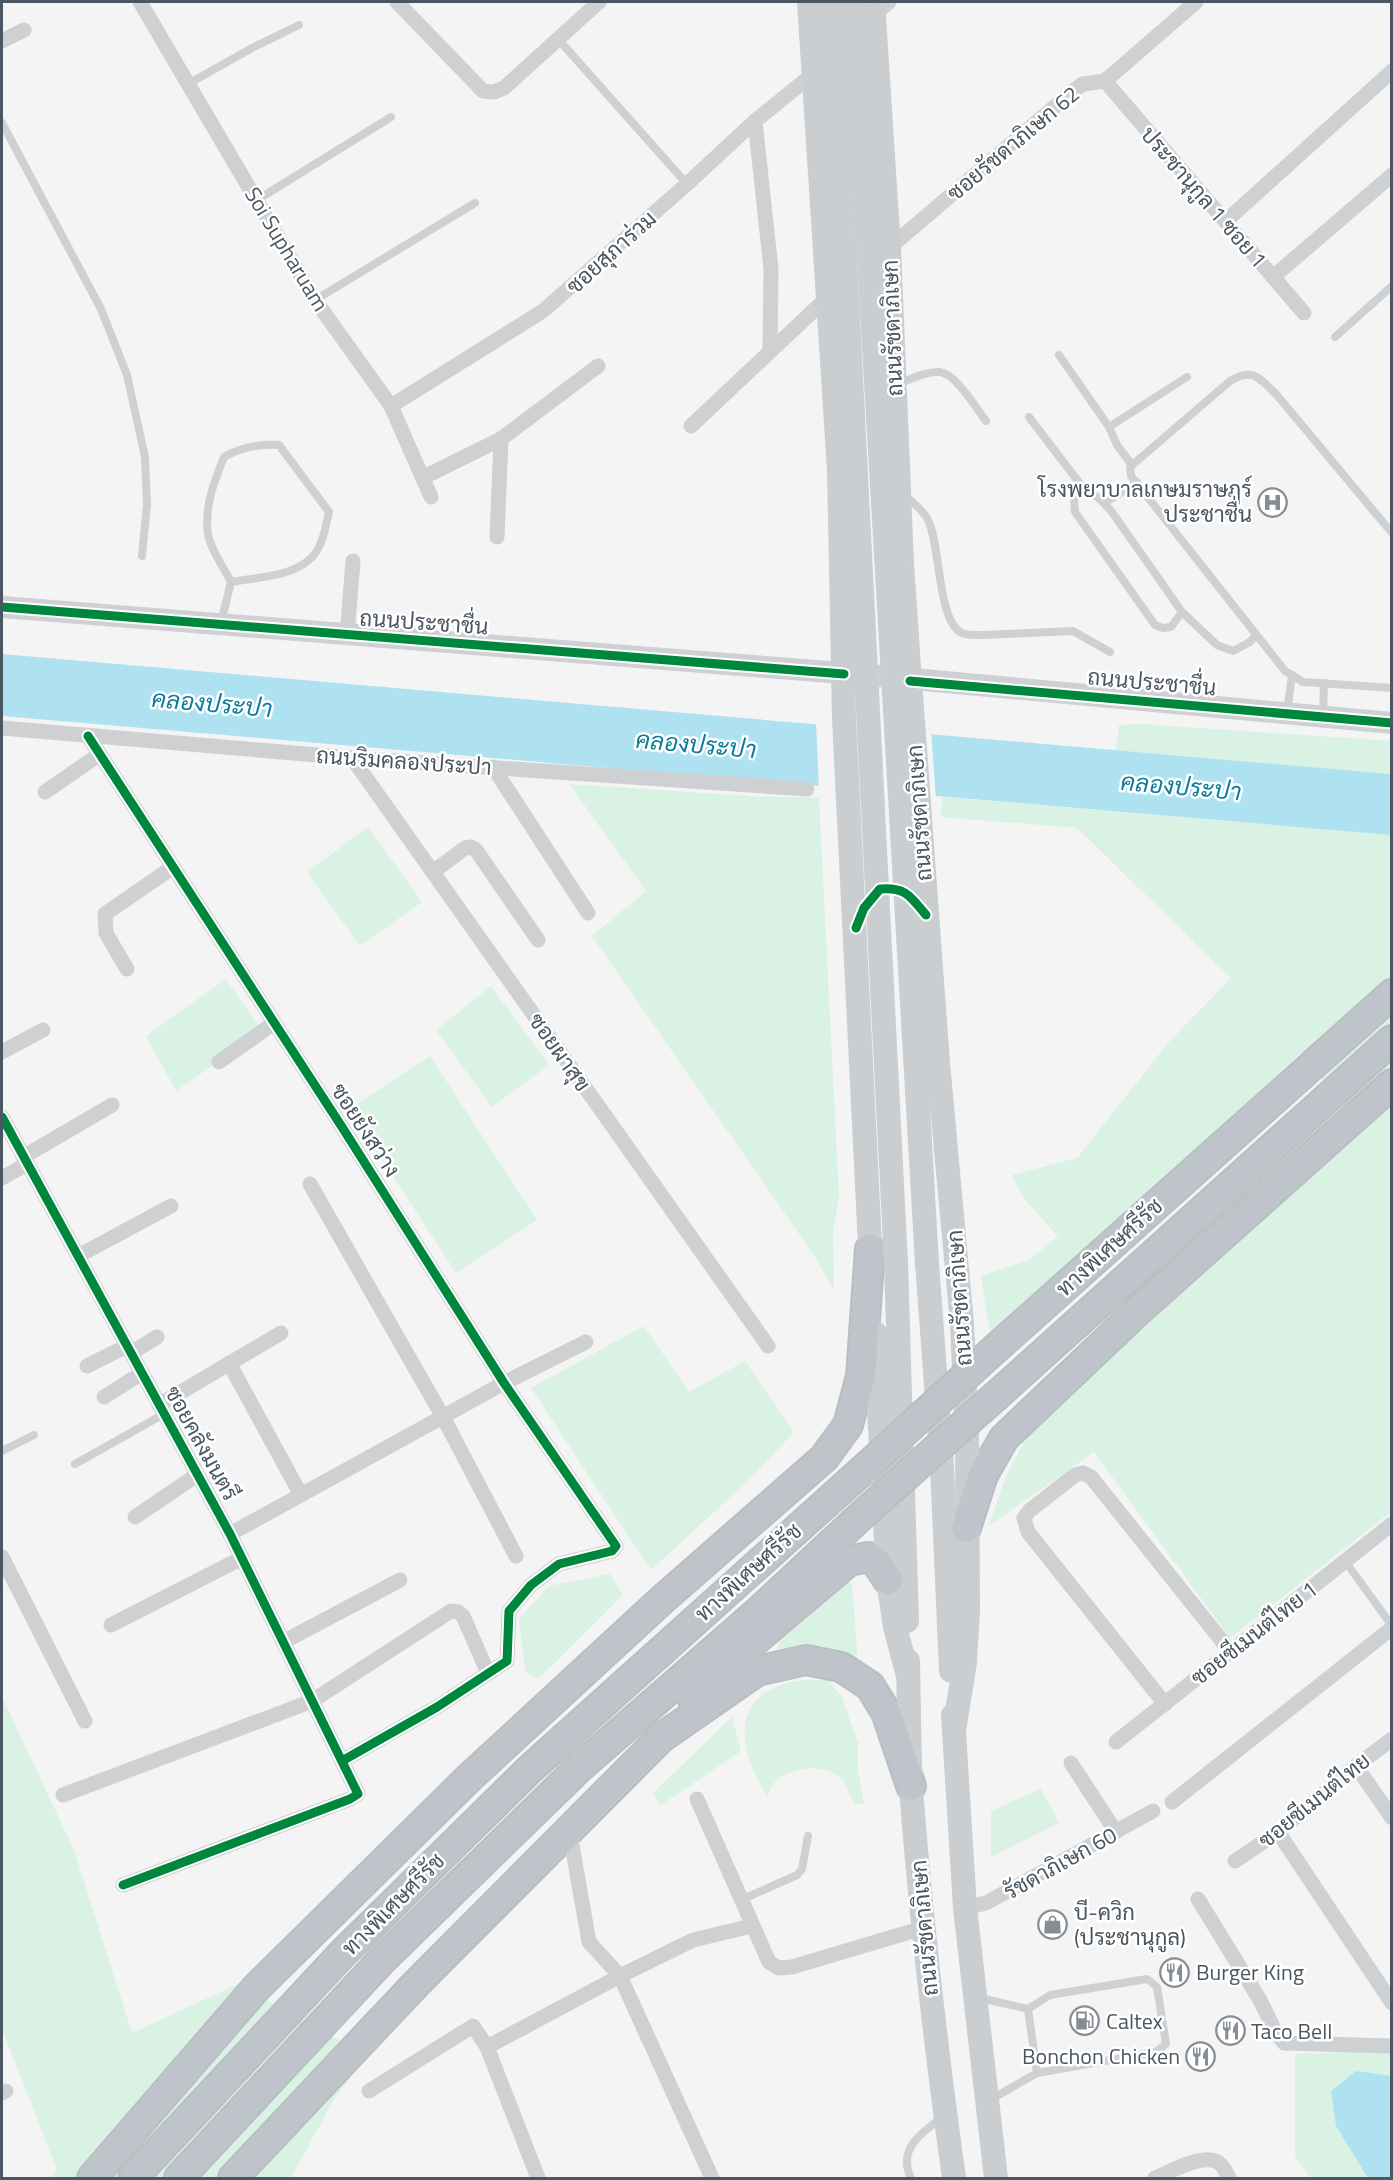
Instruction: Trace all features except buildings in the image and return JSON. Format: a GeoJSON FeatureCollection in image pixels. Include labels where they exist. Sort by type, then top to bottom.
{"type":"FeatureCollection","features":[{"type":"Feature","properties":{"kind":"highway","name":"ทางพิเศษศรีรัช"},"geometry":{"type":"LineString","coordinates":[[133,2178],[343,1953],[529,1770],[1392,994]]}},
{"type":"Feature","properties":{"kind":"highway","name":"ทางพิเศษศรีรัช"},"geometry":{"type":"LineString","coordinates":[[179,2178],[381,1961],[579,1768],[760,1610],[862,1515],[1392,1040]]}},
{"type":"Feature","properties":{"kind":"highway"},"geometry":{"type":"LineString","coordinates":[[966,1528],[983,1475],[1004,1438],[1140,1310],[1392,1084]]}},
{"type":"Feature","properties":{"kind":"highway"},"geometry":{"type":"LineString","coordinates":[[92,2178],[257,1987],[469,1778],[663,1599],[824,1458],[848,1425],[861,1376],[870,1249]]}},
{"type":"Feature","properties":{"kind":"highway"},"geometry":{"type":"LineString","coordinates":[[233,2178],[414,1986],[661,1738],[683,1710],[739,1654],[849,1561],[868,1557],[876,1562],[888,1580]]}},
{"type":"Feature","properties":{"kind":"highway"},"geometry":{"type":"LineString","coordinates":[[661,1738],[757,1671],[806,1660],[841,1667],[870,1686],[886,1712],[911,1786]]}},
{"type":"Feature","properties":{"kind":"main road","name":"ถนนรัชดาภิเษก"},"geometry":{"type":"LineString","coordinates":[[809,2],[839,470],[844,719],[888,1580],[895,1628],[908,1676]]}},
{"type":"Feature","properties":{"kind":"main road","name":"ถนนรัชดาภิเษก"},"geometry":{"type":"LineString","coordinates":[[832,2],[896,1263],[911,1786],[923,1928],[954,2178]]}},
{"type":"Feature","properties":{"kind":"main road","name":"ถนนรัชดาภิเษก"},"geometry":{"type":"LineString","coordinates":[[873,5],[889,248],[912,722],[926,915],[962,1324],[967,1437],[968,1611],[965,1662],[954,1731]]}},
{"type":"Feature","properties":{"kind":"main road","name":"ถนนรัชดาภิเษก"},"geometry":{"type":"LineString","coordinates":[[873,5],[927,1263],[942,1466],[964,1908],[996,2178]]}},
{"type":"Feature","properties":{"kind":"main road"},"geometry":{"type":"LineString","coordinates":[[834,387],[841,411],[854,418],[869,417],[883,408],[894,387]]}},
{"type":"Feature","properties":{"kind":"main road","name":"ถนนประชาชื่น"},"geometry":{"type":"LineString","coordinates":[[2,607],[844,674],[1392,723]]}},
{"type":"Feature","properties":{"kind":"main road"},"geometry":{"type":"LineString","coordinates":[[856,928],[864,908],[880,889],[895,887],[907,892],[926,915]]}},
{"type":"Feature","properties":{"kind":"street","name":"Soi Supharuam"},"geometry":{"type":"LineString","coordinates":[[140,2],[315,300],[391,406],[431,496]]}},
{"type":"Feature","properties":{"kind":"street"},"geometry":{"type":"LineString","coordinates":[[397,2],[483,91],[494,92],[504,88],[599,2]]}},
{"type":"Feature","properties":{"kind":"street","name":"ซอยรัชดาภิเษก 62"},"geometry":{"type":"LineString","coordinates":[[889,248],[1073,91],[1083,84],[1105,81],[1196,2]]}},
{"type":"Feature","properties":{"kind":"street"},"geometry":{"type":"LineString","coordinates":[[2,41],[24,30]]}},
{"type":"Feature","properties":{"kind":"street"},"geometry":{"type":"LineString","coordinates":[[1226,221],[1392,70]]}},
{"type":"Feature","properties":{"kind":"street","name":"ซอยสุภาร่วม"},"geometry":{"type":"LineString","coordinates":[[391,406],[543,310],[755,121],[813,74]]}},
{"type":"Feature","properties":{"kind":"street","name":"ประชานุกูล 1 ซอย 1"},"geometry":{"type":"LineString","coordinates":[[1105,81],[1304,313]]}},
{"type":"Feature","properties":{"kind":"street"},"geometry":{"type":"LineString","coordinates":[[755,121],[771,269],[770,351]]}},
{"type":"Feature","properties":{"kind":"street"},"geometry":{"type":"LineString","coordinates":[[1273,278],[1392,175]]}},
{"type":"Feature","properties":{"kind":"street"},"geometry":{"type":"LineString","coordinates":[[691,426],[829,296]]}},
{"type":"Feature","properties":{"kind":"street"},"geometry":{"type":"LineString","coordinates":[[424,477],[501,439],[598,366]]}},
{"type":"Feature","properties":{"kind":"street"},"geometry":{"type":"LineString","coordinates":[[497,537],[501,439]]}},
{"type":"Feature","properties":{"kind":"street"},"geometry":{"type":"LineString","coordinates":[[347,636],[353,561]]}},
{"type":"Feature","properties":{"kind":"street","name":"ถนนริมคลองประปา"},"geometry":{"type":"LineString","coordinates":[[2,728],[352,758],[807,789]]}},
{"type":"Feature","properties":{"kind":"street","name":"ซอยยังสว่าง"},"geometry":{"type":"LineString","coordinates":[[88,736],[504,1383],[616,1546],[612,1551],[559,1564],[531,1585],[508,1611],[507,1661],[488,1673]]}},
{"type":"Feature","properties":{"kind":"street"},"geometry":{"type":"LineString","coordinates":[[45,792],[100,754]]}},
{"type":"Feature","properties":{"kind":"street","name":"ซอยผาสุข"},"geometry":{"type":"LineString","coordinates":[[352,758],[768,1346]]}},
{"type":"Feature","properties":{"kind":"street"},"geometry":{"type":"LineString","coordinates":[[493,767],[588,914]]}},
{"type":"Feature","properties":{"kind":"street"},"geometry":{"type":"LineString","coordinates":[[433,872],[465,848],[471,847],[476,850],[538,940]]}},
{"type":"Feature","properties":{"kind":"street"},"geometry":{"type":"LineString","coordinates":[[127,969],[106,933],[105,915],[173,867]]}},
{"type":"Feature","properties":{"kind":"street"},"geometry":{"type":"LineString","coordinates":[[219,1062],[274,1023]]}},
{"type":"Feature","properties":{"kind":"street"},"geometry":{"type":"LineString","coordinates":[[2,1052],[43,1030]]}},
{"type":"Feature","properties":{"kind":"street"},"geometry":{"type":"LineString","coordinates":[[2,1178],[25,1160],[112,1105]]}},
{"type":"Feature","properties":{"kind":"street","name":"ซอยคลังมนตรี"},"geometry":{"type":"LineString","coordinates":[[2,1117],[230,1534],[358,1794],[123,1885]]}},
{"type":"Feature","properties":{"kind":"street"},"geometry":{"type":"LineString","coordinates":[[310,1184],[443,1417],[516,1556]]}},
{"type":"Feature","properties":{"kind":"street"},"geometry":{"type":"LineString","coordinates":[[78,1256],[171,1206]]}},
{"type":"Feature","properties":{"kind":"street"},"geometry":{"type":"LineString","coordinates":[[161,1409],[229,1363],[281,1333]]}},
{"type":"Feature","properties":{"kind":"street"},"geometry":{"type":"LineString","coordinates":[[87,1366],[157,1336]]}},
{"type":"Feature","properties":{"kind":"street"},"geometry":{"type":"LineString","coordinates":[[230,1534],[504,1383],[586,1342]]}},
{"type":"Feature","properties":{"kind":"street"},"geometry":{"type":"LineString","coordinates":[[229,1363],[301,1495]]}},
{"type":"Feature","properties":{"kind":"street"},"geometry":{"type":"LineString","coordinates":[[104,1397],[142,1373]]}},
{"type":"Feature","properties":{"kind":"street"},"geometry":{"type":"LineString","coordinates":[[1165,1704],[1028,1532],[1024,1518],[1029,1511],[1075,1475],[1083,1473],[1091,1477],[1230,1651]]}},
{"type":"Feature","properties":{"kind":"street"},"geometry":{"type":"LineString","coordinates":[[135,1517],[197,1474]]}},
{"type":"Feature","properties":{"kind":"street","name":"ซอยซีเมนต์ไทย 1"},"geometry":{"type":"LineString","coordinates":[[1116,1742],[1392,1524]]}},
{"type":"Feature","properties":{"kind":"street"},"geometry":{"type":"LineString","coordinates":[[2,1557],[85,1721]]}},
{"type":"Feature","properties":{"kind":"street"},"geometry":{"type":"LineString","coordinates":[[111,1625],[242,1558]]}},
{"type":"Feature","properties":{"kind":"street"},"geometry":{"type":"LineString","coordinates":[[283,1642],[400,1580]]}},
{"type":"Feature","properties":{"kind":"street"},"geometry":{"type":"LineString","coordinates":[[63,1795],[312,1701],[451,1611],[458,1612],[463,1617],[488,1673],[437,1707],[342,1761]]}},
{"type":"Feature","properties":{"kind":"street"},"geometry":{"type":"LineString","coordinates":[[1172,1802],[1392,1627]]}},
{"type":"Feature","properties":{"kind":"street","name":"ซอยซีเมนต์ไทย"},"geometry":{"type":"LineString","coordinates":[[1235,1861],[1278,1832],[1356,1766],[1392,1739]]}},
{"type":"Feature","properties":{"kind":"street"},"geometry":{"type":"LineString","coordinates":[[1071,1763],[1116,1832]]}},
{"type":"Feature","properties":{"kind":"street"},"geometry":{"type":"LineString","coordinates":[[1356,1766],[1392,1818]]}},
{"type":"Feature","properties":{"kind":"street"},"geometry":{"type":"LineString","coordinates":[[697,1799],[769,1962],[779,1968],[810,1963],[923,1928]]}},
{"type":"Feature","properties":{"kind":"street","name":"รัชดาภิเษก 60"},"geometry":{"type":"LineString","coordinates":[[964,1908],[986,1903],[1153,1811]]}},
{"type":"Feature","properties":{"kind":"street"},"geometry":{"type":"LineString","coordinates":[[569,1828],[589,1942],[620,1976],[712,2178]]}},
{"type":"Feature","properties":{"kind":"street"},"geometry":{"type":"LineString","coordinates":[[1278,1832],[1392,2003]]}},
{"type":"Feature","properties":{"kind":"street"},"geometry":{"type":"LineString","coordinates":[[1198,1899],[1284,2043],[1392,2046]]}},
{"type":"Feature","properties":{"kind":"street"},"geometry":{"type":"LineString","coordinates":[[487,2047],[693,1940],[752,1926]]}},
{"type":"Feature","properties":{"kind":"street"},"geometry":{"type":"LineString","coordinates":[[369,2091],[473,2026],[487,2047],[538,2178]]}},
{"type":"Feature","properties":{"kind":"street"},"geometry":{"type":"LineString","coordinates":[[1155,2178],[1193,2162],[1211,2159],[1221,2164],[1229,2178]]}},
{"type":"Feature","properties":{"kind":"lane"},"geometry":{"type":"LineString","coordinates":[[188,84],[252,48],[299,26]]}},
{"type":"Feature","properties":{"kind":"lane"},"geometry":{"type":"LineString","coordinates":[[558,39],[687,184]]}},
{"type":"Feature","properties":{"kind":"lane"},"geometry":{"type":"LineString","coordinates":[[257,200],[391,117]]}},
{"type":"Feature","properties":{"kind":"lane"},"geometry":{"type":"LineString","coordinates":[[2,123],[101,309],[127,375],[145,457],[147,505],[142,556]]}},
{"type":"Feature","properties":{"kind":"lane"},"geometry":{"type":"LineString","coordinates":[[315,300],[475,202]]}},
{"type":"Feature","properties":{"kind":"lane"},"geometry":{"type":"LineString","coordinates":[[1335,337],[1392,286]]}},
{"type":"Feature","properties":{"kind":"lane"},"geometry":{"type":"LineString","coordinates":[[1059,355],[1109,427],[1117,445],[1132,465]]}},
{"type":"Feature","properties":{"kind":"lane"},"geometry":{"type":"LineString","coordinates":[[894,387],[932,373],[940,372],[951,376],[986,421]]}},
{"type":"Feature","properties":{"kind":"lane"},"geometry":{"type":"LineString","coordinates":[[1392,533],[1276,394],[1255,375],[1246,373],[1230,381],[1132,465],[1130,472],[1285,671],[1304,682],[1392,688]]}},
{"type":"Feature","properties":{"kind":"lane"},"geometry":{"type":"LineString","coordinates":[[1109,427],[1187,377]]}},
{"type":"Feature","properties":{"kind":"lane"},"geometry":{"type":"LineString","coordinates":[[1029,417],[1081,485],[1105,503],[1182,612],[1217,645],[1226,649],[1233,651],[1242,648],[1256,635]]}},
{"type":"Feature","properties":{"kind":"lane"},"geometry":{"type":"LineString","coordinates":[[220,626],[231,582],[208,537],[208,506],[213,487],[224,457],[237,450],[265,444],[279,445],[329,512],[317,550],[297,568],[281,574],[231,582]]}},
{"type":"Feature","properties":{"kind":"lane"},"geometry":{"type":"LineString","coordinates":[[1105,503],[1137,482]]}},
{"type":"Feature","properties":{"kind":"lane"},"geometry":{"type":"LineString","coordinates":[[1081,485],[1074,499],[1075,512],[1155,625],[1163,628],[1171,627],[1182,612]]}},
{"type":"Feature","properties":{"kind":"lane"},"geometry":{"type":"LineString","coordinates":[[899,489],[927,517],[936,541],[947,613],[960,632],[983,635],[1073,631],[1110,652]]}},
{"type":"Feature","properties":{"kind":"lane"},"geometry":{"type":"LineString","coordinates":[[1287,714],[1292,675]]}},
{"type":"Feature","properties":{"kind":"lane"},"geometry":{"type":"LineString","coordinates":[[1323,717],[1324,683]]}},
{"type":"Feature","properties":{"kind":"lane"},"geometry":{"type":"LineString","coordinates":[[75,1464],[161,1409]]}},
{"type":"Feature","properties":{"kind":"lane"},"geometry":{"type":"LineString","coordinates":[[2,1451],[34,1435]]}},
{"type":"Feature","properties":{"kind":"lane"},"geometry":{"type":"LineString","coordinates":[[1345,1561],[1392,1627]]}},
{"type":"Feature","properties":{"kind":"lane"},"geometry":{"type":"LineString","coordinates":[[741,1900],[797,1875],[802,1869],[808,1836]]}},
{"type":"Feature","properties":{"kind":"lane"},"geometry":{"type":"LineString","coordinates":[[974,1997],[1028,2009],[1050,1995],[1147,1979],[1157,1987],[1166,2044],[1156,2052],[1037,2073],[995,2097],[987,2107]]}},
{"type":"Feature","properties":{"kind":"lane"},"geometry":{"type":"LineString","coordinates":[[1028,2009],[1037,2073]]}},
{"type":"Feature","properties":{"kind":"lane"},"geometry":{"type":"LineString","coordinates":[[911,2178],[907,2160],[917,2136],[945,2115]]}},
{"type":"Feature","properties":{"kind":"green space"},"geometry":{"type":"Polygon","coordinates":[[[1140,724],[1391,741],[1391,774],[1116,750],[1119,725],[1140,724]]]}},
{"type":"Feature","properties":{"kind":"green space"},"geometry":{"type":"Polygon","coordinates":[[[569,784],[750,796],[819,798],[839,1198],[833,1231],[834,1291],[815,1257],[592,936],[646,891],[569,784]]]}},
{"type":"Feature","properties":{"kind":"green space"},"geometry":{"type":"Polygon","coordinates":[[[942,797],[1391,835],[1391,1512],[1230,1638],[1094,1452],[989,1526],[1005,1479],[1024,1441],[1079,1382],[1360,1127],[1301,1052],[1004,1328],[990,1333],[981,1276],[1027,1261],[1058,1237],[1023,1197],[1012,1175],[1077,1158],[1168,1043],[1231,978],[1077,828],[941,817],[942,797]]]}},
{"type":"Feature","properties":{"kind":"green space"},"geometry":{"type":"Polygon","coordinates":[[[368,827],[422,902],[360,946],[307,872],[368,827]]]}},
{"type":"Feature","properties":{"kind":"green space"},"geometry":{"type":"Polygon","coordinates":[[[226,979],[262,1031],[176,1091],[146,1036],[226,979]]]}},
{"type":"Feature","properties":{"kind":"green space"},"geometry":{"type":"Polygon","coordinates":[[[491,986],[549,1065],[492,1107],[436,1030],[491,986]]]}},
{"type":"Feature","properties":{"kind":"green space"},"geometry":{"type":"Polygon","coordinates":[[[430,1056],[537,1220],[456,1273],[349,1109],[430,1056]]]}},
{"type":"Feature","properties":{"kind":"green space"},"geometry":{"type":"Polygon","coordinates":[[[644,1326],[689,1392],[745,1361],[794,1432],[752,1477],[651,1570],[531,1388],[644,1326]]]}},
{"type":"Feature","properties":{"kind":"green space"},"geometry":{"type":"Polygon","coordinates":[[[610,1574],[623,1595],[538,1679],[525,1671],[519,1619],[549,1586],[610,1574]]]}},
{"type":"Feature","properties":{"kind":"green space"},"geometry":{"type":"Polygon","coordinates":[[[848,1582],[852,1584],[858,1664],[828,1653],[778,1649],[779,1642],[848,1582]]]}},
{"type":"Feature","properties":{"kind":"green space"},"geometry":{"type":"Polygon","coordinates":[[[802,1680],[827,1680],[842,1697],[858,1743],[858,1771],[864,1804],[855,1804],[843,1780],[832,1772],[824,1770],[805,1769],[788,1774],[774,1783],[767,1796],[756,1777],[745,1740],[745,1723],[751,1708],[762,1695],[779,1686],[802,1680]]]}},
{"type":"Feature","properties":{"kind":"green space"},"geometry":{"type":"Polygon","coordinates":[[[2,1697],[74,1850],[132,2033],[238,1984],[367,2056],[334,2099],[291,2178],[52,2178],[57,2170],[2,2029],[2,1697]]]}},
{"type":"Feature","properties":{"kind":"green space"},"geometry":{"type":"Polygon","coordinates":[[[732,1717],[741,1751],[661,1805],[653,1793],[732,1717]]]}},
{"type":"Feature","properties":{"kind":"green space"},"geometry":{"type":"Polygon","coordinates":[[[1041,1789],[1059,1823],[991,1857],[991,1811],[1041,1789]]]}},
{"type":"Feature","properties":{"kind":"green space"},"geometry":{"type":"Polygon","coordinates":[[[1391,2050],[1391,2178],[1311,2178],[1295,2156],[1295,2054],[1391,2050]]]}},
{"type":"Feature","properties":{"kind":"water","name":"คลองประปา"},"geometry":{"type":"Polygon","coordinates":[[[2,654],[1391,774],[1391,835],[2,716],[2,654]]]}},
{"type":"Feature","properties":{"kind":"water"},"geometry":{"type":"Polygon","coordinates":[[[1356,2071],[1391,2076],[1391,2178],[1368,2178],[1336,2126],[1331,2091],[1356,2071]]]}},
{"type":"Feature","properties":{"kind":"pier"},"geometry":{"type":"Polygon","coordinates":[[[816,722],[931,731],[936,799],[819,789],[816,722]]]}},
{"type":"Feature","properties":{"kind":"cycle path"},"geometry":{"type":"LineString","coordinates":[[2,607],[844,674]]}},
{"type":"Feature","properties":{"kind":"cycle path"},"geometry":{"type":"LineString","coordinates":[[910,681],[1392,723]]}},
{"type":"Feature","properties":{"kind":"cycle path"},"geometry":{"type":"LineString","coordinates":[[88,736],[342,1127],[504,1383],[616,1546],[612,1551],[559,1564],[531,1585],[509,1611],[507,1661],[437,1707],[342,1761]]}},
{"type":"Feature","properties":{"kind":"cycle path"},"geometry":{"type":"LineString","coordinates":[[856,928],[864,908],[880,889],[902,891],[926,915]]}},
{"type":"Feature","properties":{"kind":"cycle path"},"geometry":{"type":"LineString","coordinates":[[2,1117],[230,1534],[358,1794],[123,1885]]}},
{"type":"Feature","properties":{"kind":"place","name":"โรงพยาบาลเกษมราษฎร์ ประชาชื่น"},"geometry":{"type":"Point","coordinates":[1273,502]}},
{"type":"Feature","properties":{"kind":"place","name":"บี-ควิก (ประชานุกูล)"},"geometry":{"type":"Point","coordinates":[1053,1925]}},
{"type":"Feature","properties":{"kind":"place","name":"Burger King"},"geometry":{"type":"Point","coordinates":[1175,1972]}},
{"type":"Feature","properties":{"kind":"place","name":"Caltex"},"geometry":{"type":"Point","coordinates":[1085,2021]}},
{"type":"Feature","properties":{"kind":"place","name":"Taco Bell"},"geometry":{"type":"Point","coordinates":[1230,2031]}},
{"type":"Feature","properties":{"kind":"place","name":"Bonchon Chicken"},"geometry":{"type":"Point","coordinates":[1201,2056]}}]}
